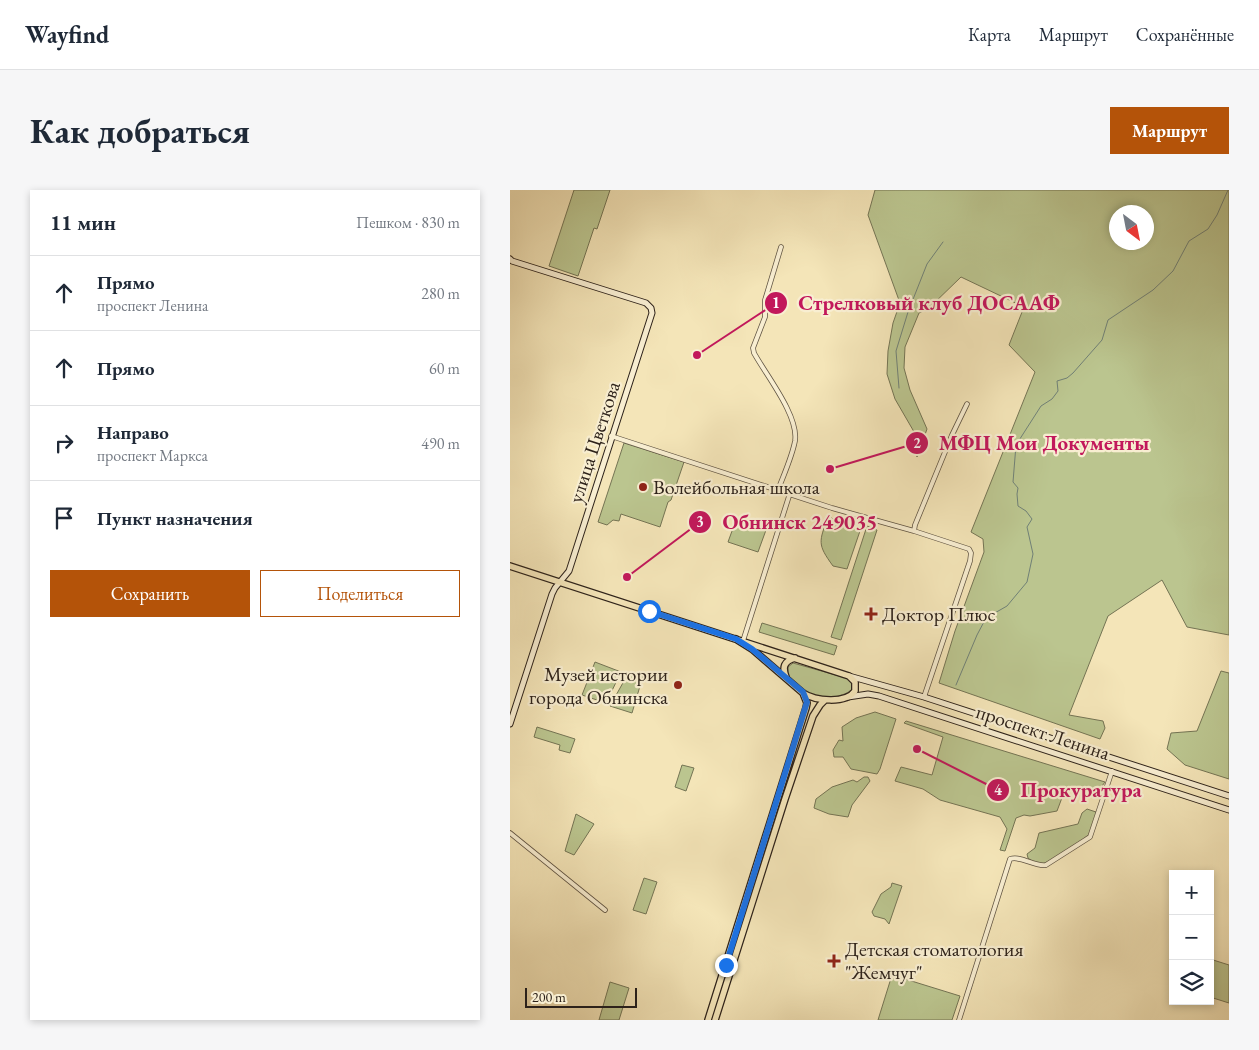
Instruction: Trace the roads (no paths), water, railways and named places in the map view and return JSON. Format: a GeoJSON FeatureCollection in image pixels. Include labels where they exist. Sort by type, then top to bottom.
{"type":"FeatureCollection","features":[{"type":"Feature","properties":{"kind":"main road","name":"улица Цветкова"},"geometry":{"type":"LineString","coordinates":[[510,724],[552,594],[569,571],[652,313],[651,308],[646,303],[511,260]]}},
{"type":"Feature","properties":{"kind":"main road"},"geometry":{"type":"LineString","coordinates":[[510,566],[743,641],[849,676],[855,682],[856,688],[853,694],[847,698],[816,699],[803,692],[752,649],[736,639]]}},
{"type":"Feature","properties":{"kind":"main road"},"geometry":{"type":"LineString","coordinates":[[787,679],[784,667],[789,660],[795,658]]}},
{"type":"Feature","properties":{"kind":"main road","name":"проспект Ленина"},"geometry":{"type":"LineString","coordinates":[[849,676],[924,697],[1229,796]]}},
{"type":"Feature","properties":{"kind":"main road"},"geometry":{"type":"LineString","coordinates":[[708,1020],[805,713],[807,702],[803,692]]}},
{"type":"Feature","properties":{"kind":"main road","name":"проспект Ленина"},"geometry":{"type":"LineString","coordinates":[[847,698],[858,695],[879,696],[1229,809]]}},
{"type":"Feature","properties":{"kind":"main road"},"geometry":{"type":"LineString","coordinates":[[715,1020],[813,716],[820,704],[827,699]]}},
{"type":"Feature","properties":{"kind":"main road"},"geometry":{"type":"LineString","coordinates":[[805,713],[813,716]]}},
{"type":"Feature","properties":{"kind":"main road"},"geometry":{"type":"LineString","coordinates":[[1112,771],[1116,759]]}},
{"type":"Feature","properties":{"kind":"main road"},"geometry":{"type":"LineString","coordinates":[[1229,803],[1229,809]]}},
{"type":"Feature","properties":{"kind":"street"},"geometry":{"type":"LineString","coordinates":[[778,490],[795,440],[788,410],[754,353],[753,348],[765,317],[764,300],[781,247]]}},
{"type":"Feature","properties":{"kind":"street"},"geometry":{"type":"LineString","coordinates":[[914,531],[952,435],[967,404]]}},
{"type":"Feature","properties":{"kind":"street"},"geometry":{"type":"LineString","coordinates":[[611,436],[968,549],[971,553],[961,590],[924,697]]}},
{"type":"Feature","properties":{"kind":"street"},"geometry":{"type":"LineString","coordinates":[[743,641],[790,494]]}},
{"type":"Feature","properties":{"kind":"street"},"geometry":{"type":"LineString","coordinates":[[959,1020],[1010,859],[1015,858],[1041,866],[1046,865],[1090,837],[1112,771]]}},
{"type":"Feature","properties":{"kind":"street"},"geometry":{"type":"LineString","coordinates":[[510,833],[605,910]]}},
{"type":"Feature","properties":{"kind":"waterway"},"geometry":{"type":"LineString","coordinates":[[956,685],[986,618],[1007,606],[1027,582],[1033,554],[1027,527],[1032,519],[1026,511],[1018,506],[1018,488],[1013,482],[1016,445],[1041,406],[1052,399],[1058,391],[1057,381],[1067,378],[1073,373],[1102,340],[1108,320],[1153,290],[1173,271],[1189,241],[1208,229],[1217,215],[1228,190]]}},
{"type":"Feature","properties":{"kind":"waterway"},"geometry":{"type":"LineString","coordinates":[[899,388],[896,351],[908,312],[927,264],[943,242]]}},
{"type":"Feature","properties":{"kind":"place","name":"Стрелковый клуб ДОСААФ"},"geometry":{"type":"Point","coordinates":[697,355]}},
{"type":"Feature","properties":{"kind":"place","name":"МФЦ Мои Документы"},"geometry":{"type":"Point","coordinates":[830,469]}},
{"type":"Feature","properties":{"kind":"place","name":"Волейбольная школа"},"geometry":{"type":"Point","coordinates":[643,487]}},
{"type":"Feature","properties":{"kind":"place","name":"Обнинск 249035"},"geometry":{"type":"Point","coordinates":[627,577]}},
{"type":"Feature","properties":{"kind":"place","name":"Доктор Плюс"},"geometry":{"type":"Point","coordinates":[871,614]}},
{"type":"Feature","properties":{"kind":"place","name":"Музей истории города Обнинска"},"geometry":{"type":"Point","coordinates":[678,685]}},
{"type":"Feature","properties":{"kind":"place","name":"Прокуратура"},"geometry":{"type":"Point","coordinates":[917,749]}},
{"type":"Feature","properties":{"kind":"place","name":"Детская стоматология \"Жемчуг\""},"geometry":{"type":"Point","coordinates":[834,961]}}]}
